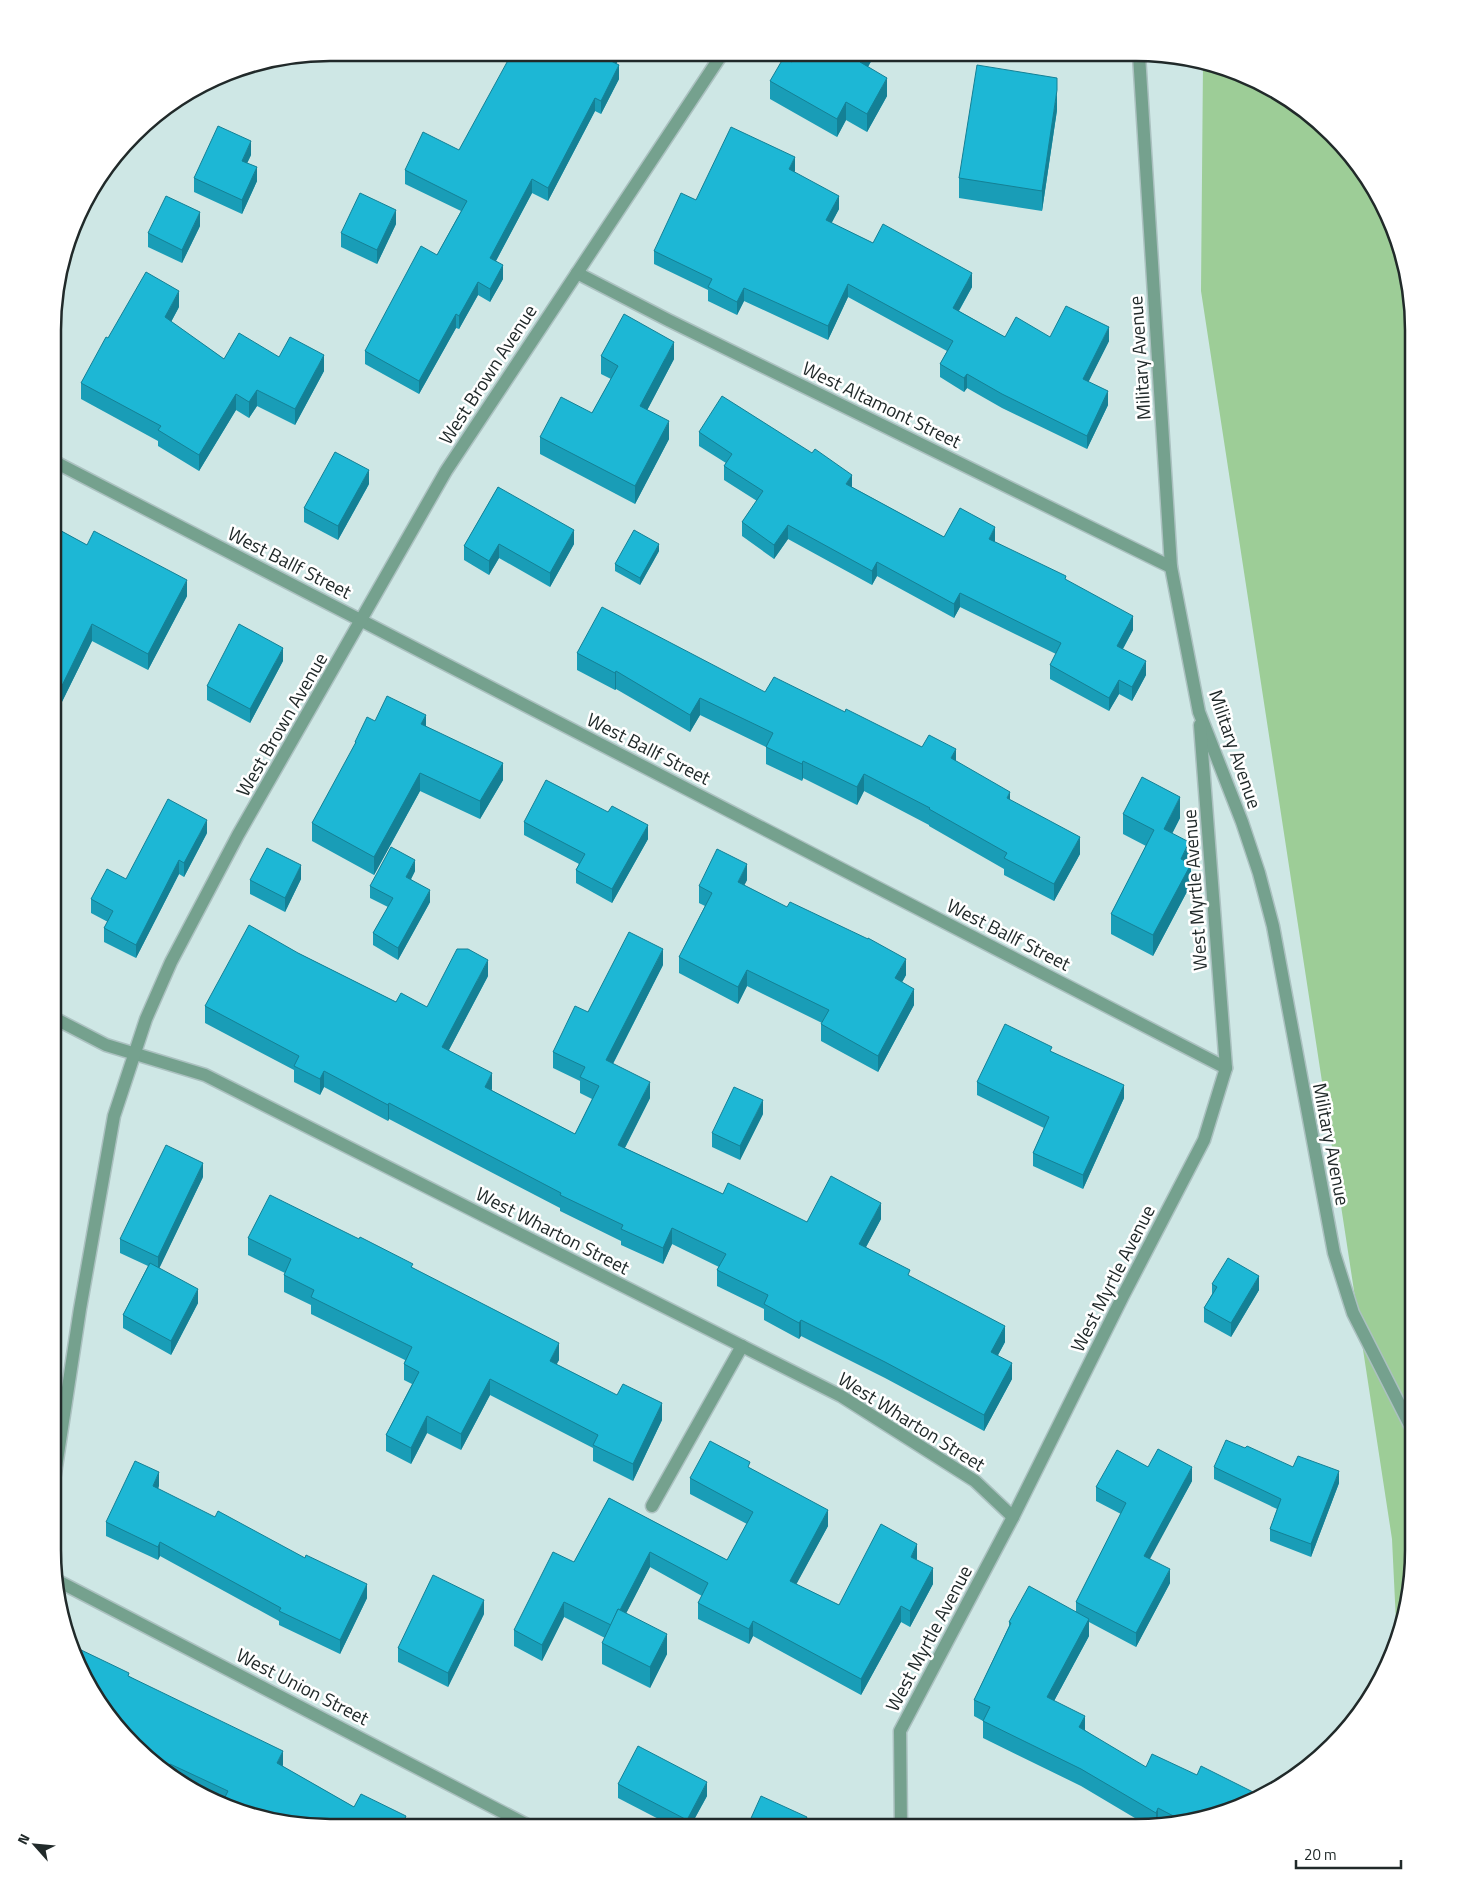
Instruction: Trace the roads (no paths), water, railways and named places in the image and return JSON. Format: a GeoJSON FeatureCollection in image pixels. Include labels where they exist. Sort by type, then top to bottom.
{"type":"FeatureCollection","features":[{"type":"Feature","properties":{"kind":"street","name":"West Brown Avenue"},"geometry":{"type":"LineString","coordinates":[[61,1434],[80,1309],[112,1125],[146,1019],[176,954],[238,836],[446,471],[717,61]]}},
{"type":"Feature","properties":{"kind":"street","name":"Military Avenue"},"geometry":{"type":"LineString","coordinates":[[1139,61],[1171,567],[1199,712],[1242,822],[1259,873],[1273,926],[1334,1253],[1353,1313],[1405,1416]]}},
{"type":"Feature","properties":{"kind":"street","name":"West Altamont Street"},"geometry":{"type":"LineString","coordinates":[[577,273],[668,320],[1171,567]]}},
{"type":"Feature","properties":{"kind":"street","name":"West Ballf Street"},"geometry":{"type":"LineString","coordinates":[[61,465],[1226,1068]]}},
{"type":"Feature","properties":{"kind":"street","name":"West Myrtle Avenue"},"geometry":{"type":"LineString","coordinates":[[901,1819],[900,1731],[1013,1518],[1123,1296],[1204,1140],[1226,1068],[1199,712]]}},
{"type":"Feature","properties":{"kind":"street","name":"West Wharton Street"},"geometry":{"type":"LineString","coordinates":[[61,1022],[106,1045],[206,1075],[840,1396],[975,1481],[1013,1518]]}},
{"type":"Feature","properties":{"kind":"street"},"geometry":{"type":"LineString","coordinates":[[652,1506],[742,1346]]}},
{"type":"Feature","properties":{"kind":"street","name":"West Union Street"},"geometry":{"type":"LineString","coordinates":[[64,1584],[516,1819]]}}]}
